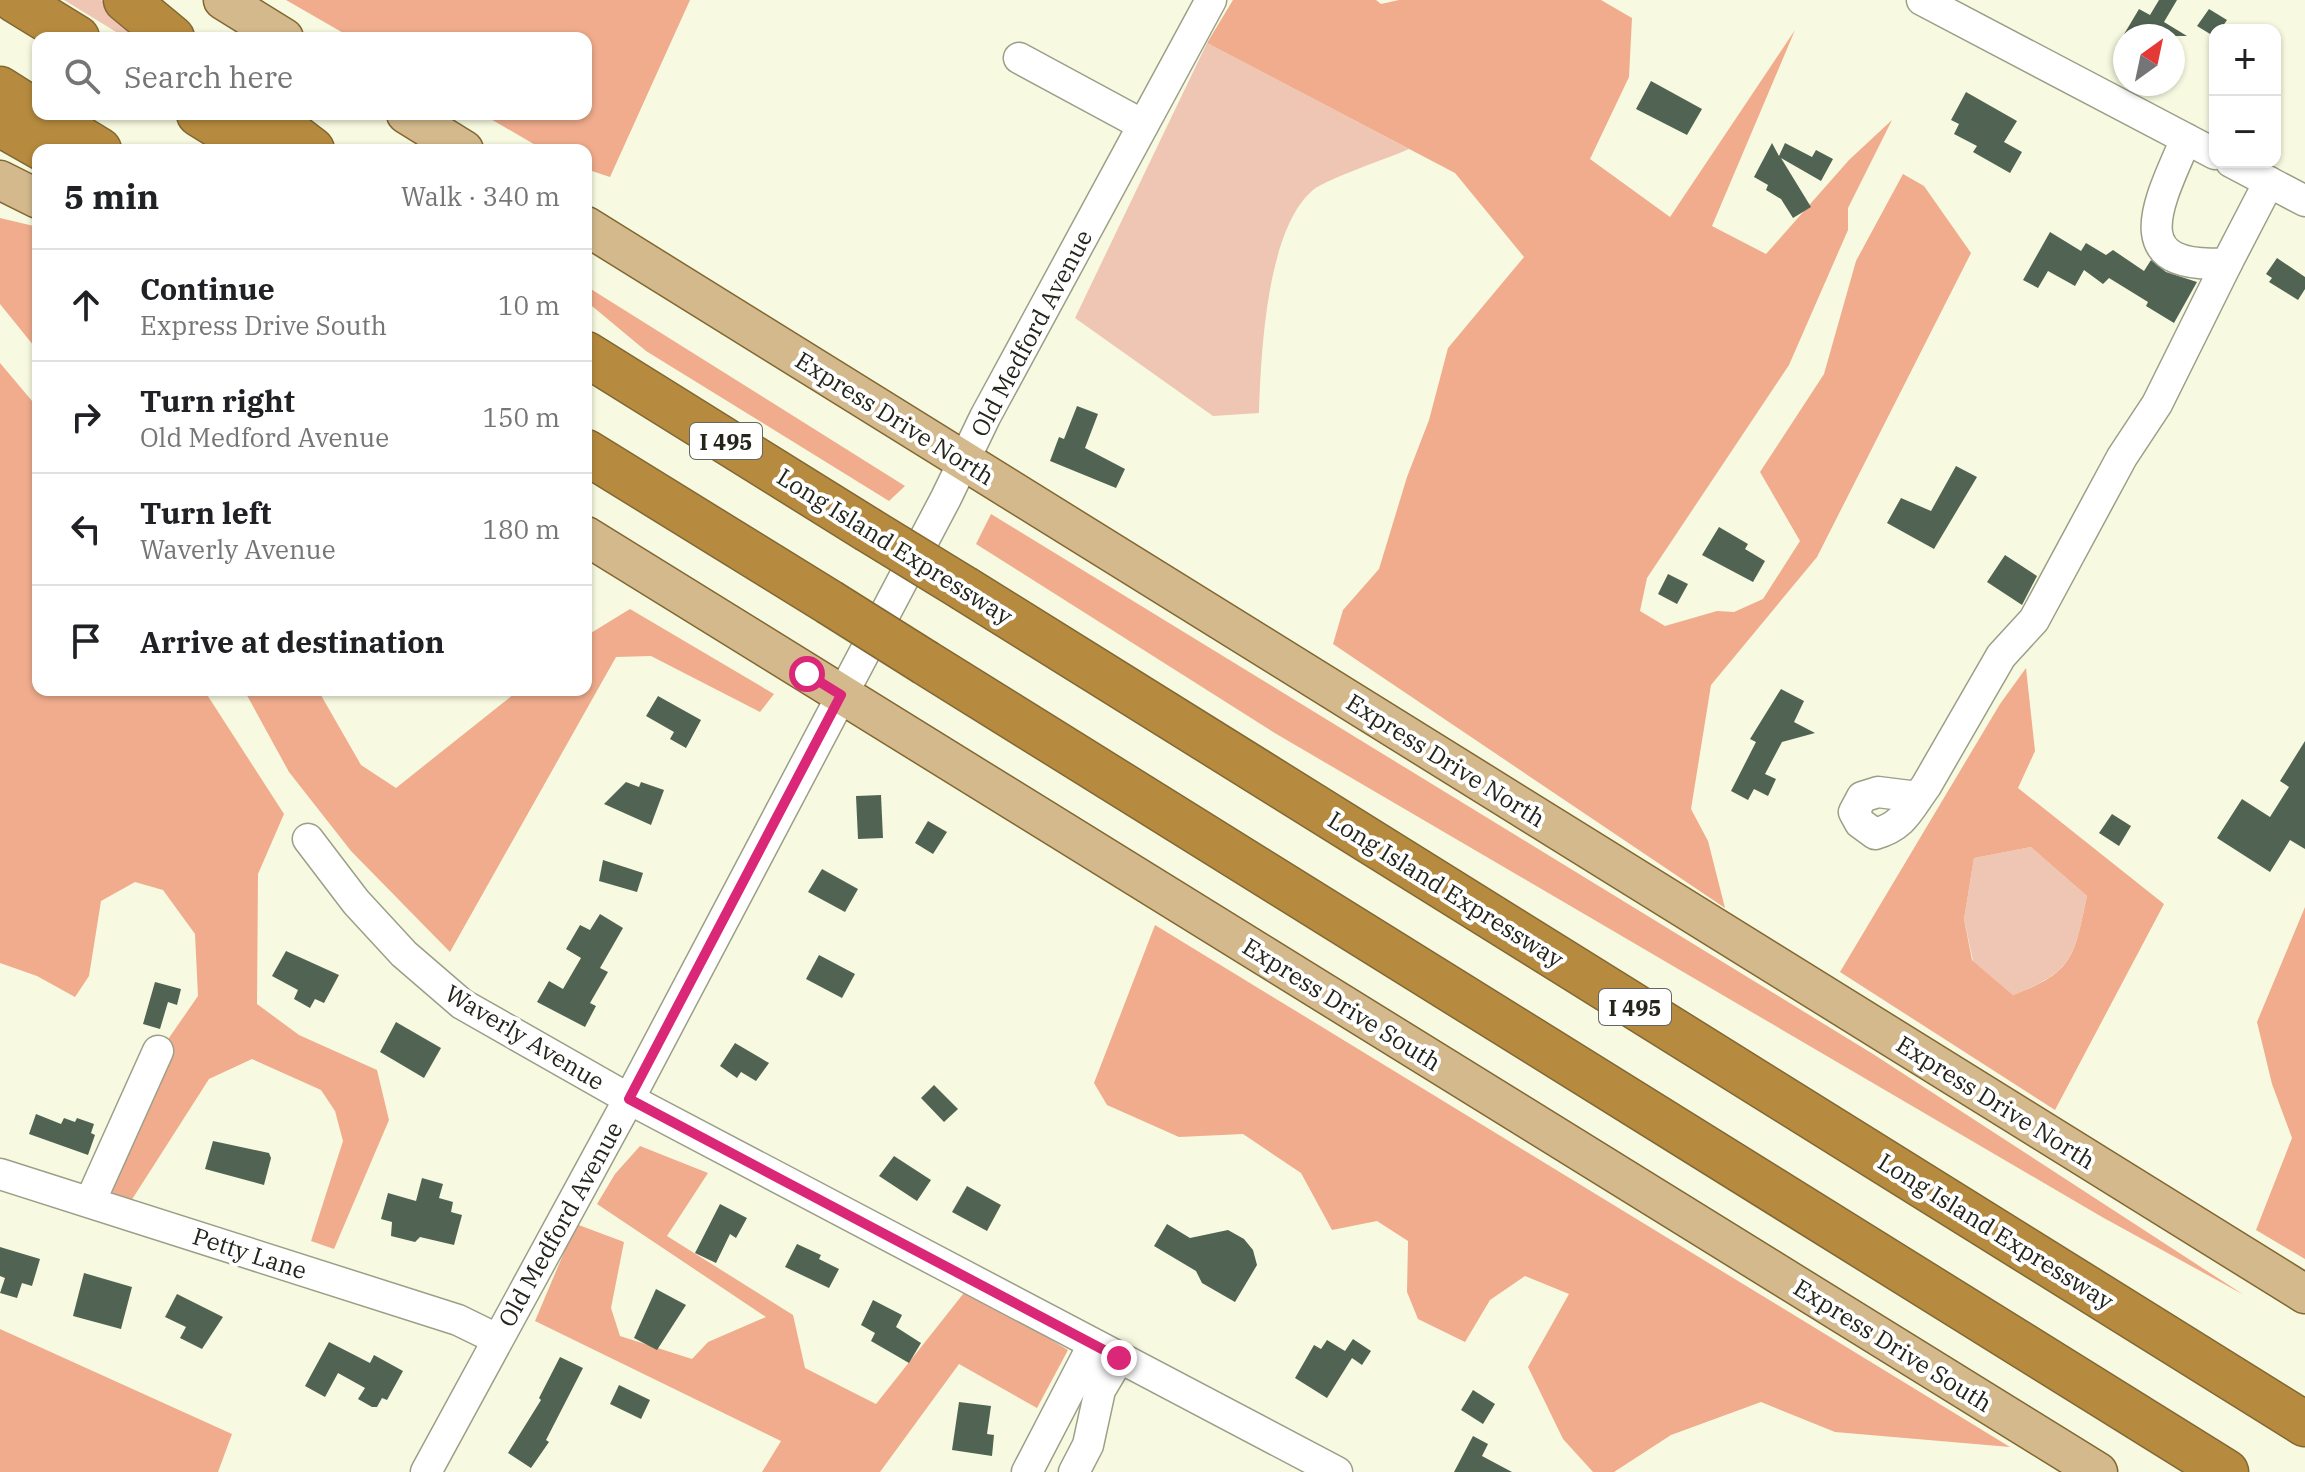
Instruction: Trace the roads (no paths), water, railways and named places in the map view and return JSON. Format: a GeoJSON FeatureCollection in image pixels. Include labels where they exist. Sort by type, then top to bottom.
{"type":"FeatureCollection","features":[{"type":"Feature","properties":{"kind":"highway"},"geometry":{"type":"LineString","coordinates":[[15,0],[67,32]]}},
{"type":"Feature","properties":{"kind":"highway"},"geometry":{"type":"LineString","coordinates":[[126,0],[165,32]]}},
{"type":"Feature","properties":{"kind":"highway"},"geometry":{"type":"LineString","coordinates":[[0,89],[32,109]]}},
{"type":"Feature","properties":{"kind":"highway"},"geometry":{"type":"LineString","coordinates":[[50,120],[89,144]]}},
{"type":"Feature","properties":{"kind":"highway"},"geometry":{"type":"LineString","coordinates":[[209,120],[247,144]]}},
{"type":"Feature","properties":{"kind":"highway"},"geometry":{"type":"LineString","coordinates":[[273,120],[304,144]]}},
{"type":"Feature","properties":{"kind":"highway"},"geometry":{"type":"LineString","coordinates":[[0,124],[35,144]]}},
{"type":"Feature","properties":{"kind":"highway","name":"Long Island Expressway"},"geometry":{"type":"LineString","coordinates":[[592,358],[2305,1424]]}},
{"type":"Feature","properties":{"kind":"highway"},"geometry":{"type":"LineString","coordinates":[[592,456],[2226,1472]]}},
{"type":"Feature","properties":{"kind":"main road"},"geometry":{"type":"LineString","coordinates":[[223,0],[274,32]]}},
{"type":"Feature","properties":{"kind":"main road"},"geometry":{"type":"LineString","coordinates":[[416,120],[454,144]]}},
{"type":"Feature","properties":{"kind":"main road"},"geometry":{"type":"LineString","coordinates":[[0,180],[32,196]]}},
{"type":"Feature","properties":{"kind":"main road","name":"Express Drive North"},"geometry":{"type":"LineString","coordinates":[[592,230],[2305,1294]]}},
{"type":"Feature","properties":{"kind":"main road","name":"Express Drive South"},"geometry":{"type":"LineString","coordinates":[[592,540],[2098,1472]]}},
{"type":"Feature","properties":{"kind":"street","name":"Old Medford Avenue"},"geometry":{"type":"LineString","coordinates":[[426,1472],[629,1099],[964,461],[1211,0]]}},
{"type":"Feature","properties":{"kind":"street"},"geometry":{"type":"LineString","coordinates":[[1922,0],[2209,151]]}},
{"type":"Feature","properties":{"kind":"street"},"geometry":{"type":"LineString","coordinates":[[1019,58],[1143,125]]}},
{"type":"Feature","properties":{"kind":"street"},"geometry":{"type":"LineString","coordinates":[[2186,139],[2154,220],[2158,243],[2196,265],[2227,263]]}},
{"type":"Feature","properties":{"kind":"street"},"geometry":{"type":"LineString","coordinates":[[2242,168],[2305,201]]}},
{"type":"Feature","properties":{"kind":"street"},"geometry":{"type":"LineString","coordinates":[[1918,797],[2001,656],[2034,620],[2122,457],[2157,404],[2269,182]]}},
{"type":"Feature","properties":{"kind":"street","name":"Waverly Avenue"},"geometry":{"type":"LineString","coordinates":[[308,839],[356,902],[404,954],[462,1004],[629,1099],[1337,1472]]}},
{"type":"Feature","properties":{"kind":"street"},"geometry":{"type":"LineString","coordinates":[[90,1202],[158,1051]]}},
{"type":"Feature","properties":{"kind":"street","name":"Petty Lane"},"geometry":{"type":"LineString","coordinates":[[0,1174],[458,1320],[497,1339]]}},
{"type":"Feature","properties":{"kind":"street"},"geometry":{"type":"LineString","coordinates":[[1027,1472],[1106,1352]]}},
{"type":"Feature","properties":{"kind":"street"},"geometry":{"type":"LineString","coordinates":[[1074,1472],[1088,1445],[1106,1352]]}}]}
